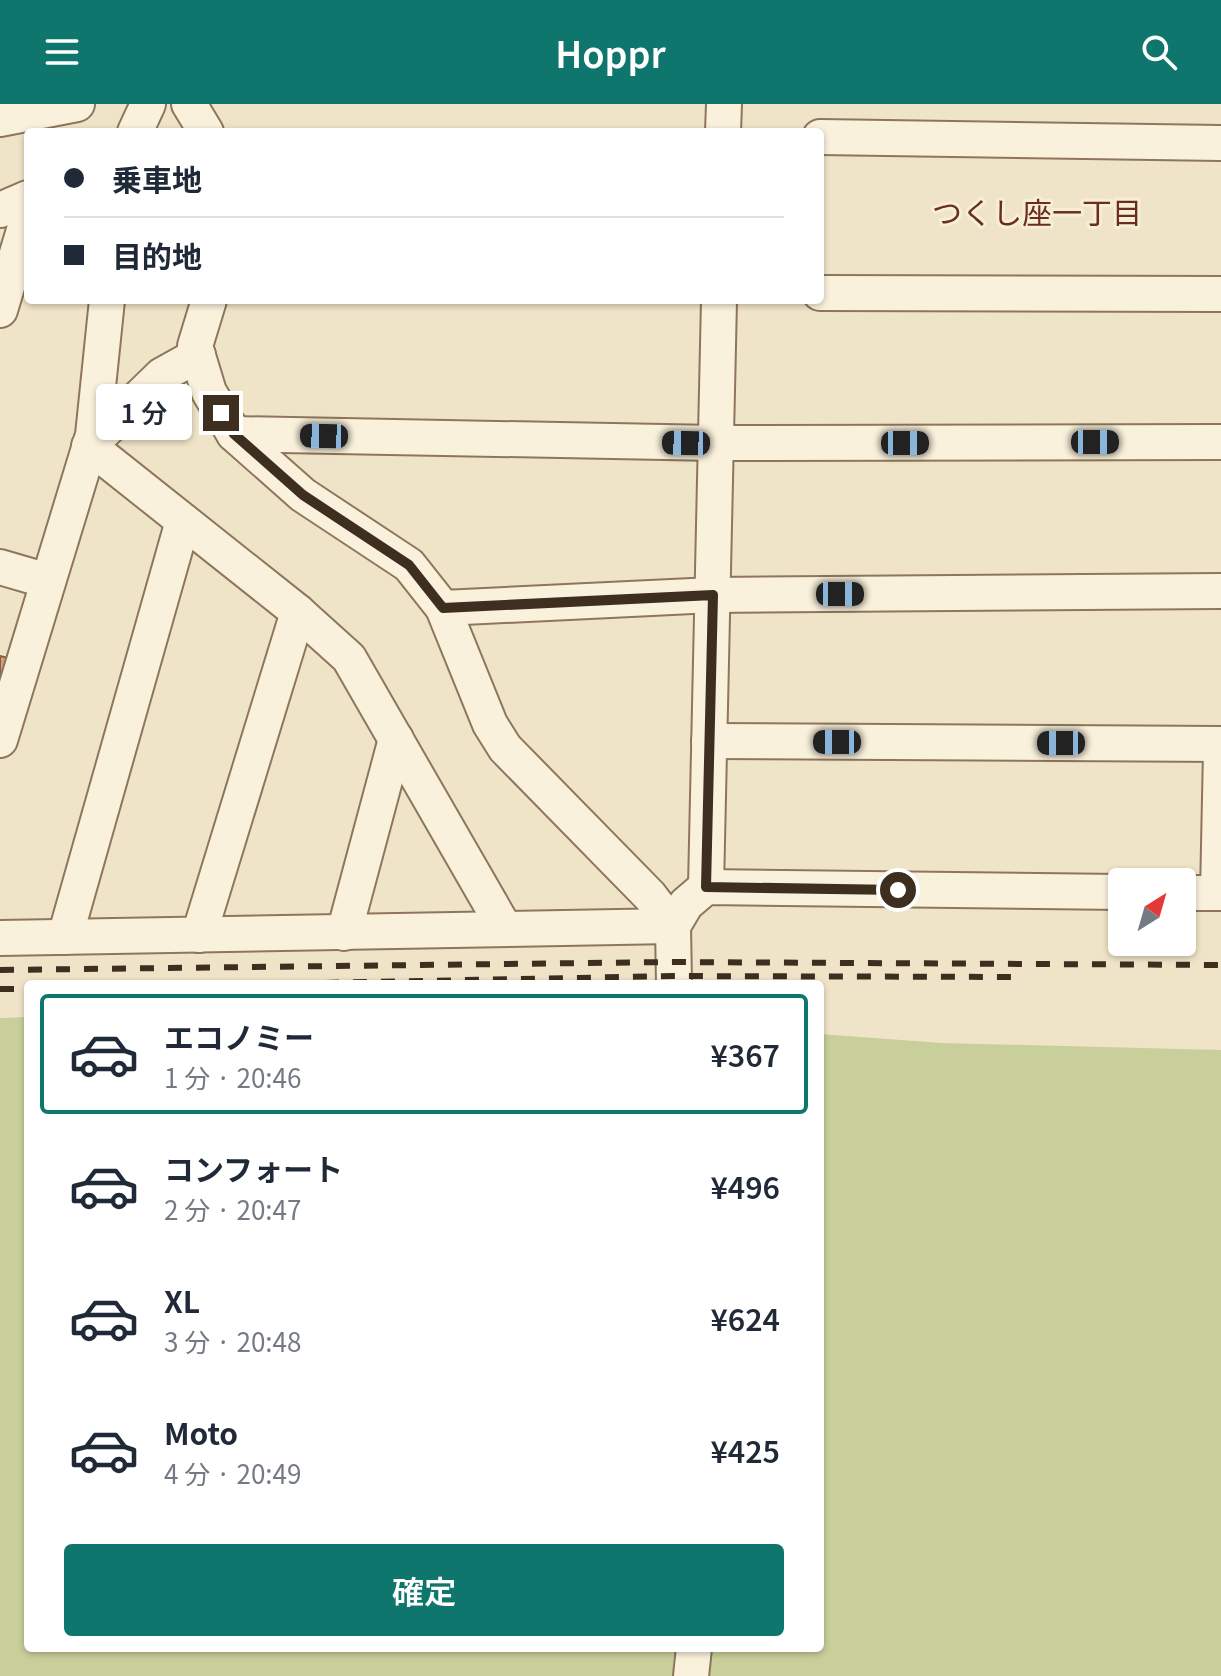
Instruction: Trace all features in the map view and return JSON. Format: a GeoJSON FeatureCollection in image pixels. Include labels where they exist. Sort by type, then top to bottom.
{"type":"FeatureCollection","features":[{"type":"Feature","properties":{"kind":"street"},"geometry":{"type":"LineString","coordinates":[[0,119],[77,104]]}},
{"type":"Feature","properties":{"kind":"street"},"geometry":{"type":"LineString","coordinates":[[137,128],[148,104]]}},
{"type":"Feature","properties":{"kind":"street"},"geometry":{"type":"LineString","coordinates":[[189,104],[204,128]]}},
{"type":"Feature","properties":{"kind":"street"},"geometry":{"type":"LineString","coordinates":[[723,128],[724,104]]}},
{"type":"Feature","properties":{"kind":"street"},"geometry":{"type":"LineString","coordinates":[[824,137],[1221,143]]}},
{"type":"Feature","properties":{"kind":"street"},"geometry":{"type":"LineString","coordinates":[[0,210],[24,200]]}},
{"type":"Feature","properties":{"kind":"street"},"geometry":{"type":"LineString","coordinates":[[0,310],[24,230]]}},
{"type":"Feature","properties":{"kind":"street"},"geometry":{"type":"LineString","coordinates":[[824,293],[1221,294]]}},
{"type":"Feature","properties":{"kind":"street"},"geometry":{"type":"LineString","coordinates":[[0,740],[89,446],[107,304]]}},
{"type":"Feature","properties":{"kind":"street"},"geometry":{"type":"LineString","coordinates":[[208,304],[195,346],[209,392],[234,434],[303,495],[409,565],[443,608],[490,724],[505,748],[650,896],[673,926]]}},
{"type":"Feature","properties":{"kind":"street"},"geometry":{"type":"LineString","coordinates":[[706,887],[719,304]]}},
{"type":"Feature","properties":{"kind":"street"},"geometry":{"type":"LineString","coordinates":[[89,446],[162,375],[198,355]]}},
{"type":"Feature","properties":{"kind":"street"},"geometry":{"type":"LineString","coordinates":[[234,434],[716,443],[1221,442]]}},
{"type":"Feature","properties":{"kind":"street"},"geometry":{"type":"LineString","coordinates":[[89,446],[298,612],[349,658],[505,929]]}},
{"type":"Feature","properties":{"kind":"street"},"geometry":{"type":"LineString","coordinates":[[65,937],[183,521]]}},
{"type":"Feature","properties":{"kind":"street"},"geometry":{"type":"LineString","coordinates":[[0,567],[48,581]]}},
{"type":"Feature","properties":{"kind":"street"},"geometry":{"type":"LineString","coordinates":[[443,608],[713,595],[1221,591]]}},
{"type":"Feature","properties":{"kind":"street"},"geometry":{"type":"LineString","coordinates":[[199,935],[298,612]]}},
{"type":"Feature","properties":{"kind":"street"},"geometry":{"type":"LineString","coordinates":[[344,933],[396,739]]}},
{"type":"Feature","properties":{"kind":"street"},"geometry":{"type":"LineString","coordinates":[[709,741],[1221,744]]}},
{"type":"Feature","properties":{"kind":"street"},"geometry":{"type":"LineString","coordinates":[[1196,893],[1220,893],[1221,751]]}},
{"type":"Feature","properties":{"kind":"street"},"geometry":{"type":"LineString","coordinates":[[674,980],[673,926],[686,904],[706,887],[1108,892]]}},
{"type":"Feature","properties":{"kind":"street"},"geometry":{"type":"LineString","coordinates":[[0,938],[673,926]]}},
{"type":"Feature","properties":{"kind":"street"},"geometry":{"type":"LineString","coordinates":[[691,1676],[694,1652]]}},
{"type":"Feature","properties":{"kind":"green space"},"geometry":{"type":"Polygon","coordinates":[[[24,1017],[24,1652],[824,1652],[824,1034],[942,1043],[1221,1050],[1221,1676],[0,1676],[0,1018],[24,1017]]]}},
{"type":"Feature","properties":{"kind":"building"},"geometry":{"type":"Polygon","coordinates":[[[0,656],[12,659],[0,689],[0,656]]]}},
{"type":"Feature","properties":{"kind":"railway"},"geometry":{"type":"LineString","coordinates":[[0,970],[673,962],[1221,965]]}},
{"type":"Feature","properties":{"kind":"railway"},"geometry":{"type":"LineString","coordinates":[[471,980],[673,976],[1013,977]]}},
{"type":"Feature","properties":{"kind":"railway"},"geometry":{"type":"LineString","coordinates":[[0,989],[24,989]]}},
{"type":"Feature","properties":{"kind":"district","name":"つくし座一丁目"},"geometry":{"type":"Point","coordinates":[1037,214]}},
{"type":"Feature","properties":{"kind":"route"},"geometry":{"type":"LineString","coordinates":[[221,413],[234,434],[303,495],[409,565],[443,608],[713,595],[706,887],[898,890]]}}]}
